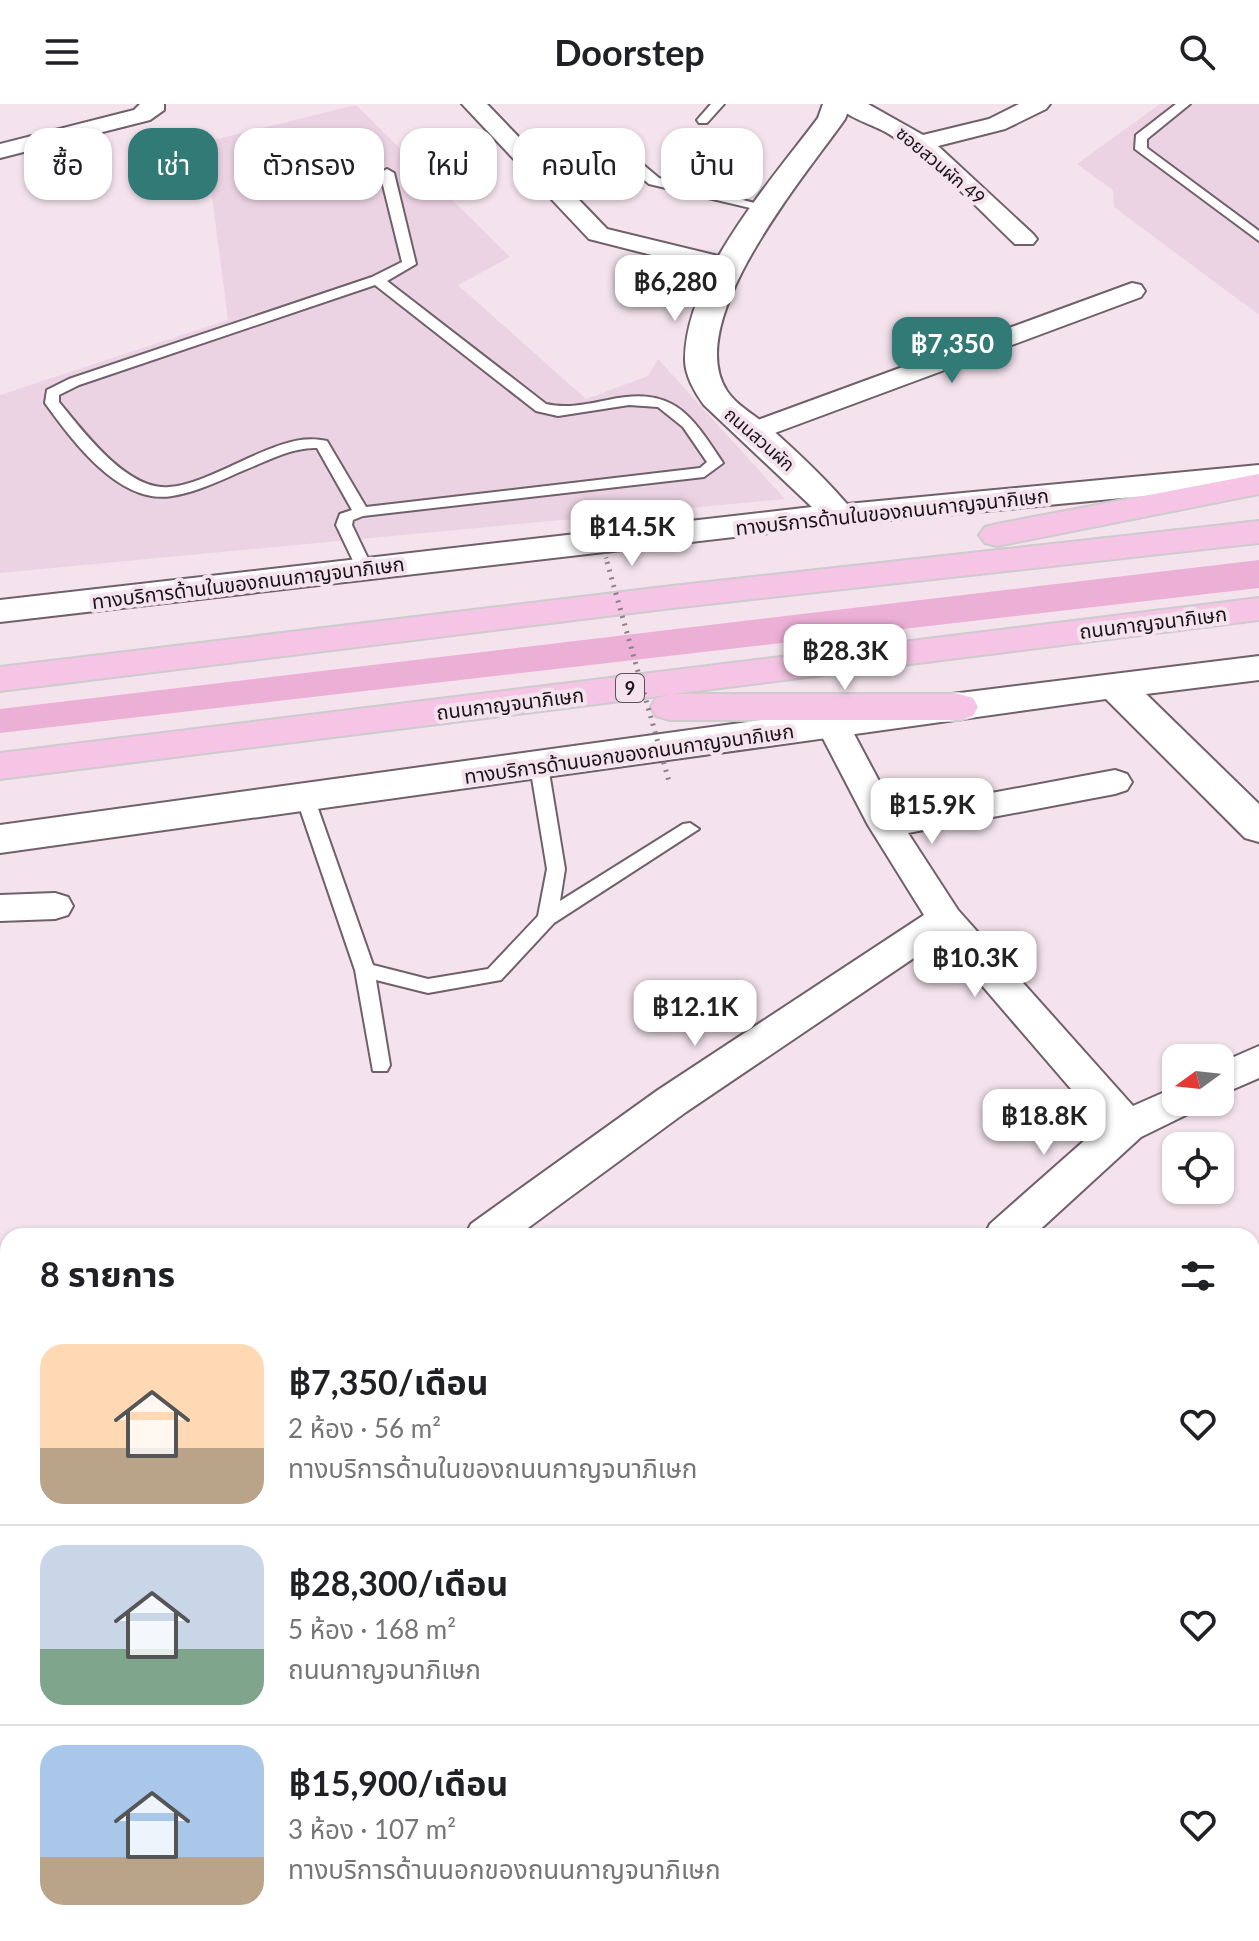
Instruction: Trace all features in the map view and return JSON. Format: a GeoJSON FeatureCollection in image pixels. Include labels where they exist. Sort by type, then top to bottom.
{"type":"FeatureCollection","features":[{"type":"Feature","properties":{"kind":"highway"},"geometry":{"type":"LineString","coordinates":[[672,597],[1259,484]]}},
{"type":"Feature","properties":{"kind":"highway"},"geometry":{"type":"LineString","coordinates":[[0,679],[672,597],[1259,532]]}},
{"type":"Feature","properties":{"kind":"highway","name":"ถนนกาญจนาภิเษก"},"geometry":{"type":"LineString","coordinates":[[1,766],[1259,609]]}},
{"type":"Feature","properties":{"kind":"highway"},"geometry":{"type":"LineString","coordinates":[[481,707],[959,707]]}},
{"type":"Feature","properties":{"kind":"main road","name":"ถนนสวนผัก"},"geometry":{"type":"LineString","coordinates":[[837,104],[831,119],[767,208],[716,290],[703,325],[701,368],[709,390],[722,406],[754,431],[838,515]]}},
{"type":"Feature","properties":{"kind":"main road","name":"ทางบริการด้านในของถนนกาญจนาภิเษก"},"geometry":{"type":"LineString","coordinates":[[0,611],[838,515],[1259,475]]}},
{"type":"Feature","properties":{"kind":"main road","name":"ทางบริการด้านนอกของถนนกาญจนาภิเษก"},"geometry":{"type":"LineString","coordinates":[[0,839],[306,800],[438,778],[1114,685],[1259,668]]}},
{"type":"Feature","properties":{"kind":"main road"},"geometry":{"type":"LineString","coordinates":[[1114,685],[1259,828]]}},
{"type":"Feature","properties":{"kind":"street"},"geometry":{"type":"LineString","coordinates":[[106,104],[131,104]]}},
{"type":"Feature","properties":{"kind":"street"},"geometry":{"type":"LineString","coordinates":[[0,151],[142,115],[152,110],[152,104]]}},
{"type":"Feature","properties":{"kind":"street"},"geometry":{"type":"LineString","coordinates":[[474,104],[598,234],[730,267]]}},
{"type":"Feature","properties":{"kind":"street","name":"ซอยสวนผัก 49"},"geometry":{"type":"LineString","coordinates":[[848,104],[883,118],[920,143],[1024,239]]}},
{"type":"Feature","properties":{"kind":"street"},"geometry":{"type":"LineString","coordinates":[[920,143],[997,124],[1038,104]]}},
{"type":"Feature","properties":{"kind":"street"},"geometry":{"type":"LineString","coordinates":[[754,431],[1132,291]]}},
{"type":"Feature","properties":{"kind":"street"},"geometry":{"type":"LineString","coordinates":[[833,725],[885,825],[945,919],[1127,1126]]}},
{"type":"Feature","properties":{"kind":"street"},"geometry":{"type":"LineString","coordinates":[[885,825],[1115,782]]}},
{"type":"Feature","properties":{"kind":"street"},"geometry":{"type":"LineString","coordinates":[[0,908],[55,906]]}},
{"type":"Feature","properties":{"kind":"street"},"geometry":{"type":"LineString","coordinates":[[497,1228],[672,1101],[945,919]]}},
{"type":"Feature","properties":{"kind":"street"},"geometry":{"type":"LineString","coordinates":[[1234,1073],[1259,1061]]}},
{"type":"Feature","properties":{"kind":"street"},"geometry":{"type":"LineString","coordinates":[[1014,1228],[1127,1126],[1162,1109]]}},
{"type":"Feature","properties":{"kind":"lane"},"geometry":{"type":"LineString","coordinates":[[703,120],[718,104]]}},
{"type":"Feature","properties":{"kind":"lane"},"geometry":{"type":"LineString","coordinates":[[1184,104],[1141,138],[1141,149],[1259,237]]}},
{"type":"Feature","properties":{"kind":"lane"},"geometry":{"type":"LineString","coordinates":[[361,512],[322,444],[314,443],[276,452],[170,492],[146,489],[101,461],[52,403],[52,393],[74,382],[377,280],[409,264],[387,173]]}},
{"type":"Feature","properties":{"kind":"lane"},"geometry":{"type":"LineString","coordinates":[[645,173],[654,181],[767,208]]}},
{"type":"Feature","properties":{"kind":"lane"},"geometry":{"type":"LineString","coordinates":[[365,569],[344,525],[346,517],[361,512],[704,472],[715,463],[680,415],[665,403],[644,398],[569,414],[541,408],[377,280]]}},
{"type":"Feature","properties":{"kind":"lane"},"geometry":{"type":"LineString","coordinates":[[539,766],[556,869],[547,918]]}},
{"type":"Feature","properties":{"kind":"lane"},"geometry":{"type":"LineString","coordinates":[[306,800],[365,970],[380,1065]]}},
{"type":"Feature","properties":{"kind":"lane"},"geometry":{"type":"LineString","coordinates":[[365,970],[428,986],[494,975],[547,918],[690,829]]}},
{"type":"Feature","properties":{"kind":"path"},"geometry":{"type":"LineString","coordinates":[[595,519],[670,785]]}},
{"type":"Feature","properties":{"kind":"shaded area"},"geometry":{"type":"Polygon","coordinates":[[[1160,104],[1259,104],[1259,315],[1114,207],[1113,190],[1077,164],[1160,104]]]}},
{"type":"Feature","properties":{"kind":"shaded area"},"geometry":{"type":"Polygon","coordinates":[[[356,105],[379,128],[262,128],[356,105]]]}},
{"type":"Feature","properties":{"kind":"shaded area"},"geometry":{"type":"Polygon","coordinates":[[[384,133],[400,148],[400,200],[452,200],[510,257],[458,285],[586,399],[648,376],[658,359],[785,499],[0,573],[0,395],[228,320],[212,200],[218,200],[218,139],[234,135],[234,200],[384,200],[384,133]]]}},
{"type":"Feature","properties":{"kind":"shaded area"},"geometry":{"type":"Polygon","coordinates":[[[1259,560],[1259,588],[0,733],[0,709],[1259,560]]]}}]}
